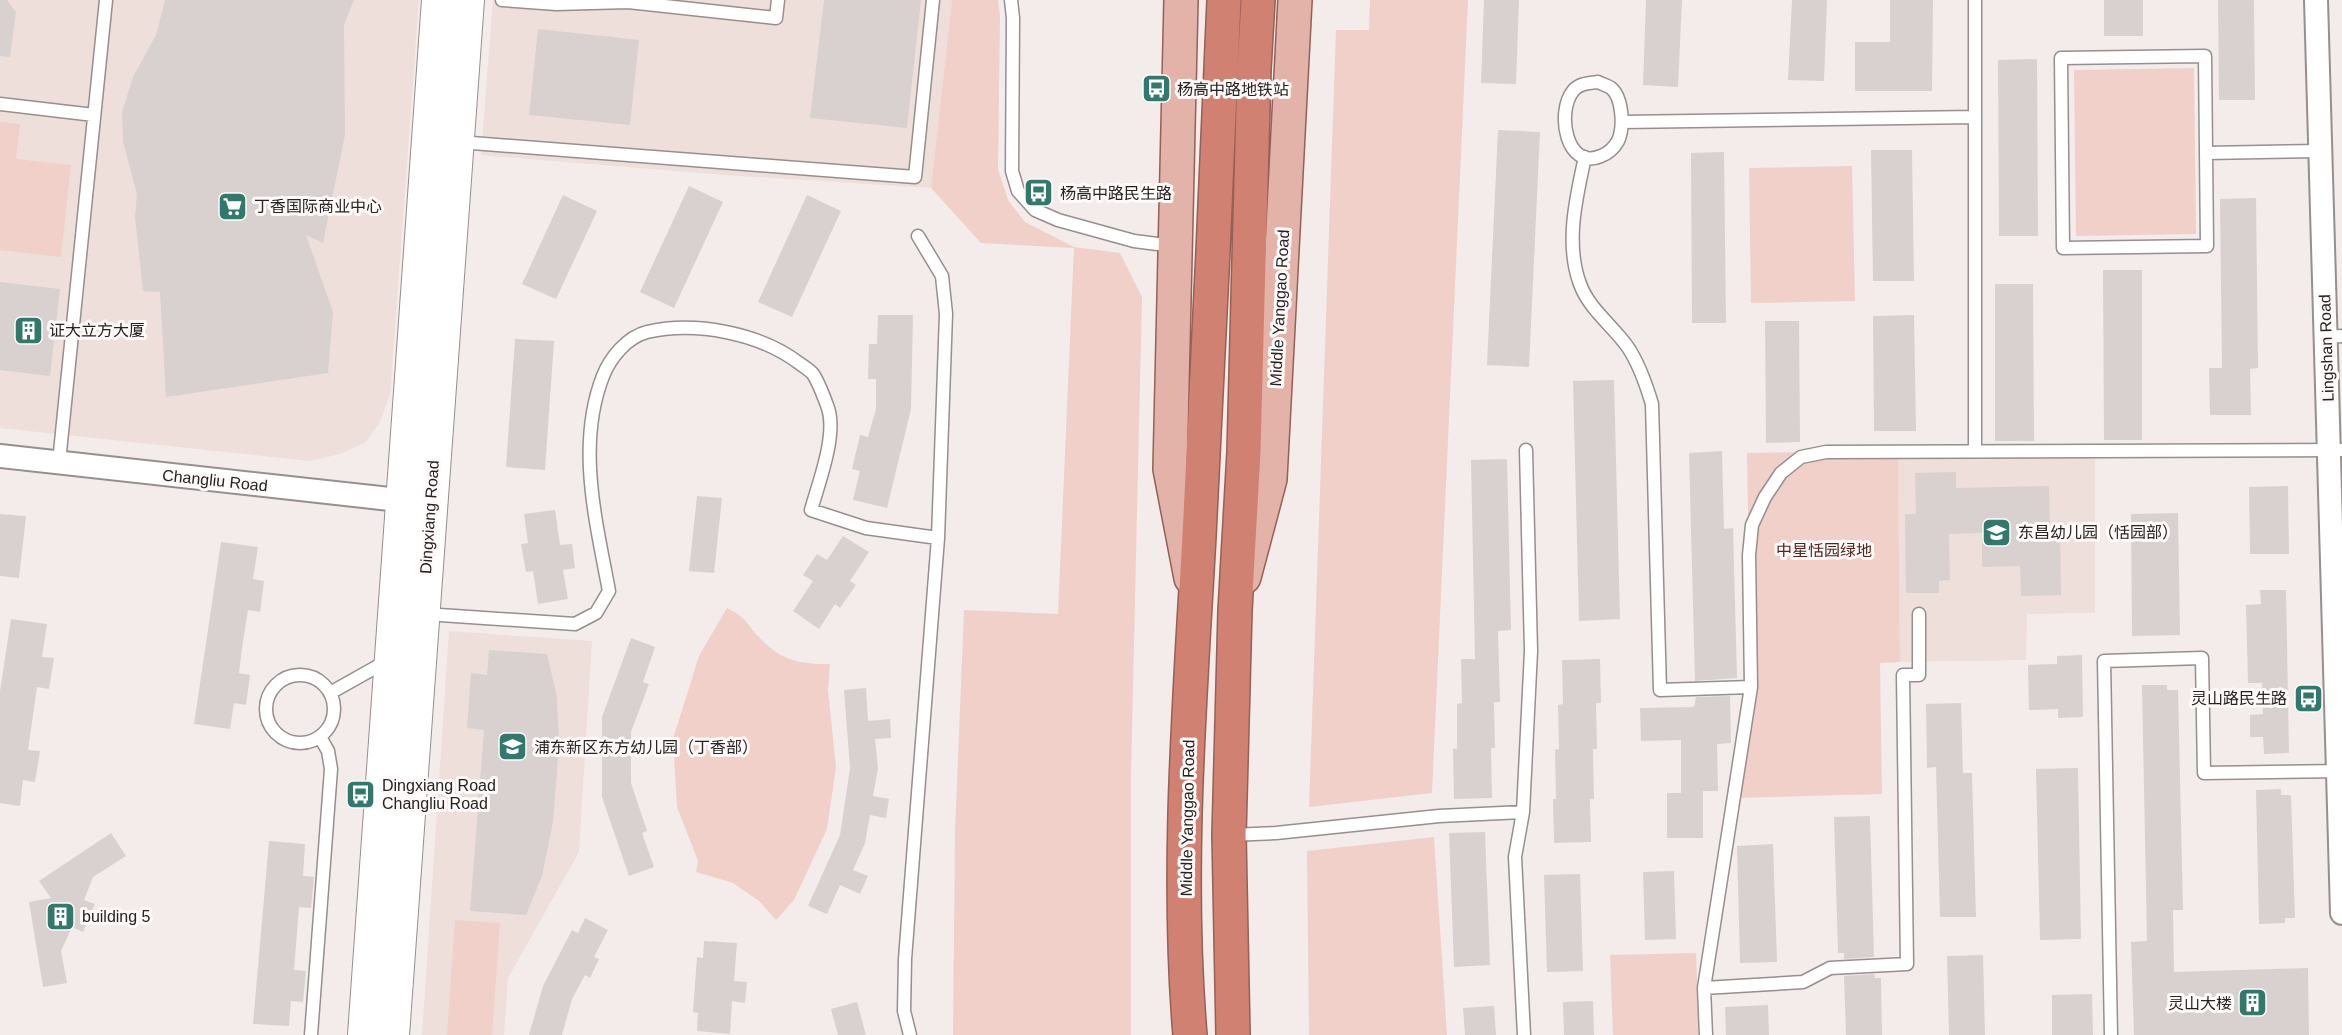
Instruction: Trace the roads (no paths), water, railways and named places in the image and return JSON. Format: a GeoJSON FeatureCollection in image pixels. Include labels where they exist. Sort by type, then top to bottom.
{"type":"FeatureCollection","features":[{"type":"Feature","properties":{"kind":"highway","name":"Middle Yanggao Road"},"geometry":{"type":"LineString","coordinates":[[1190,1035],[1185,854],[1190,696],[1205,426],[1224,0]]}},
{"type":"Feature","properties":{"kind":"highway","name":"Middle Yanggao Road"},"geometry":{"type":"LineString","coordinates":[[1233,1035],[1229,835],[1235,611],[1245,427],[1254,69],[1258,0]]}},
{"type":"Feature","properties":{"kind":"main road","name":"Middle Yanggao Road"},"geometry":{"type":"LineString","coordinates":[[1181,0],[1170,469],[1195,600]]}},
{"type":"Feature","properties":{"kind":"main road","name":"Middle Yanggao Road"},"geometry":{"type":"LineString","coordinates":[[1235,611],[1270,479],[1295,0]]}},
{"type":"Feature","properties":{"kind":"street","name":"Dingxiang Road"},"geometry":{"type":"LineString","coordinates":[[393,1035],[423,614],[417,502],[438,0]]}},
{"type":"Feature","properties":{"kind":"street","name":"Dingxiang Road"},"geometry":{"type":"LineString","coordinates":[[364,1035],[392,659],[417,502],[457,141],[468,0]]}},
{"type":"Feature","properties":{"kind":"street","name":"Lingshan Road"},"geometry":{"type":"LineString","coordinates":[[2316,0],[2320,151],[2334,337],[2342,913]]}},
{"type":"Feature","properties":{"kind":"street","name":"Changliu Road"},"geometry":{"type":"LineString","coordinates":[[0,456],[417,502]]}},
{"type":"Feature","properties":{"kind":"lane"},"geometry":{"type":"LineString","coordinates":[[59,462],[106,0]]}},
{"type":"Feature","properties":{"kind":"lane"},"geometry":{"type":"LineString","coordinates":[[502,0],[556,4],[628,2],[776,18],[778,0]]}},
{"type":"Feature","properties":{"kind":"lane"},"geometry":{"type":"LineString","coordinates":[[457,141],[915,177],[933,0]]}},
{"type":"Feature","properties":{"kind":"lane"},"geometry":{"type":"LineString","coordinates":[[1011,0],[1014,18],[1012,171],[1018,191],[1035,210],[1058,220],[1134,241],[1174,246]]}},
{"type":"Feature","properties":{"kind":"lane"},"geometry":{"type":"LineString","coordinates":[[1975,0],[1975,450]]}},
{"type":"Feature","properties":{"kind":"lane"},"geometry":{"type":"LineString","coordinates":[[2205,56],[2206,153],[2207,246],[2063,248],[2061,58],[2205,56]]}},
{"type":"Feature","properties":{"kind":"lane"},"geometry":{"type":"LineString","coordinates":[[1598,82],[1612,89],[1619,102],[1622,122],[1618,140],[1610,152],[1598,158],[1585,157],[1573,149],[1566,137],[1564,121],[1567,104],[1573,90],[1584,84],[1598,82]]}},
{"type":"Feature","properties":{"kind":"lane"},"geometry":{"type":"LineString","coordinates":[[0,104],[94,115]]}},
{"type":"Feature","properties":{"kind":"lane"},"geometry":{"type":"LineString","coordinates":[[1622,122],[1975,117]]}},
{"type":"Feature","properties":{"kind":"lane"},"geometry":{"type":"LineString","coordinates":[[2206,153],[2320,151]]}},
{"type":"Feature","properties":{"kind":"lane"},"geometry":{"type":"LineString","coordinates":[[1585,157],[1576,194],[1572,246],[1580,284],[1597,312],[1626,346],[1643,375],[1652,404],[1660,690],[1751,687]]}},
{"type":"Feature","properties":{"kind":"lane"},"geometry":{"type":"LineString","coordinates":[[910,1035],[904,1011],[905,959],[922,770],[938,538],[946,314],[942,276],[918,236]]}},
{"type":"Feature","properties":{"kind":"lane"},"geometry":{"type":"LineString","coordinates":[[423,614],[574,624],[596,613],[609,591],[589,471],[590,427],[603,375],[620,348],[645,332],[692,328],[746,336],[785,353],[813,373],[829,410],[830,444],[811,510],[866,528],[938,538]]}},
{"type":"Feature","properties":{"kind":"lane"},"geometry":{"type":"LineString","coordinates":[[1524,1035],[1515,857],[1523,813],[1531,651],[1526,450]]}},
{"type":"Feature","properties":{"kind":"lane"},"geometry":{"type":"LineString","coordinates":[[1706,1035],[1704,988],[1751,687],[1749,555],[1752,525],[1765,496],[1781,473],[1801,457],[1826,452],[2335,450]]}},
{"type":"Feature","properties":{"kind":"lane"},"geometry":{"type":"LineString","coordinates":[[1704,988],[1803,982],[1830,968],[1907,964],[1903,675],[1918,675],[1919,614]]}},
{"type":"Feature","properties":{"kind":"lane"},"geometry":{"type":"LineString","coordinates":[[2110,1035],[2104,661],[2202,658],[2204,773],[2341,771]]}},
{"type":"Feature","properties":{"kind":"lane"},"geometry":{"type":"LineString","coordinates":[[330,693],[392,659]]}},
{"type":"Feature","properties":{"kind":"lane"},"geometry":{"type":"LineString","coordinates":[[304,675],[323,684],[330,693],[334,703],[331,725],[314,741],[302,744],[291,743],[272,729],[267,718],[266,706],[275,687],[293,676],[304,675]]}},
{"type":"Feature","properties":{"kind":"lane"},"geometry":{"type":"LineString","coordinates":[[311,1035],[331,769],[328,751],[320,737]]}},
{"type":"Feature","properties":{"kind":"lane"},"geometry":{"type":"LineString","coordinates":[[1229,835],[1439,816],[1523,813]]}},
{"type":"Feature","properties":{"kind":"place","name":"杨高中路地铁站"},"geometry":{"type":"Point","coordinates":[1156,89]}},
{"type":"Feature","properties":{"kind":"place","name":"杨高中路民生路"},"geometry":{"type":"Point","coordinates":[1039,193]}},
{"type":"Feature","properties":{"kind":"place","name":"丁香国际商业中心"},"geometry":{"type":"Point","coordinates":[233,206]}},
{"type":"Feature","properties":{"kind":"place","name":"证大立方大厦"},"geometry":{"type":"Point","coordinates":[28,330]}},
{"type":"Feature","properties":{"kind":"place","name":"东昌幼儿园（恬园部）"},"geometry":{"type":"Point","coordinates":[1997,532]}},
{"type":"Feature","properties":{"kind":"place","name":"灵山路民生路"},"geometry":{"type":"Point","coordinates":[2308,698]}},
{"type":"Feature","properties":{"kind":"place","name":"浦东新区东方幼儿园（丁香部）"},"geometry":{"type":"Point","coordinates":[513,747]}},
{"type":"Feature","properties":{"kind":"place","name":"Dingxiang Road Changliu Road"},"geometry":{"type":"Point","coordinates":[361,794]}},
{"type":"Feature","properties":{"kind":"place","name":"building 5"},"geometry":{"type":"Point","coordinates":[61,916]}},
{"type":"Feature","properties":{"kind":"place","name":"灵山大楼"},"geometry":{"type":"Point","coordinates":[2253,1003]}},
{"type":"Feature","properties":{"kind":"park label","name":"中星恬园绿地"},"geometry":{"type":"Point","coordinates":[1824,550]}}]}
